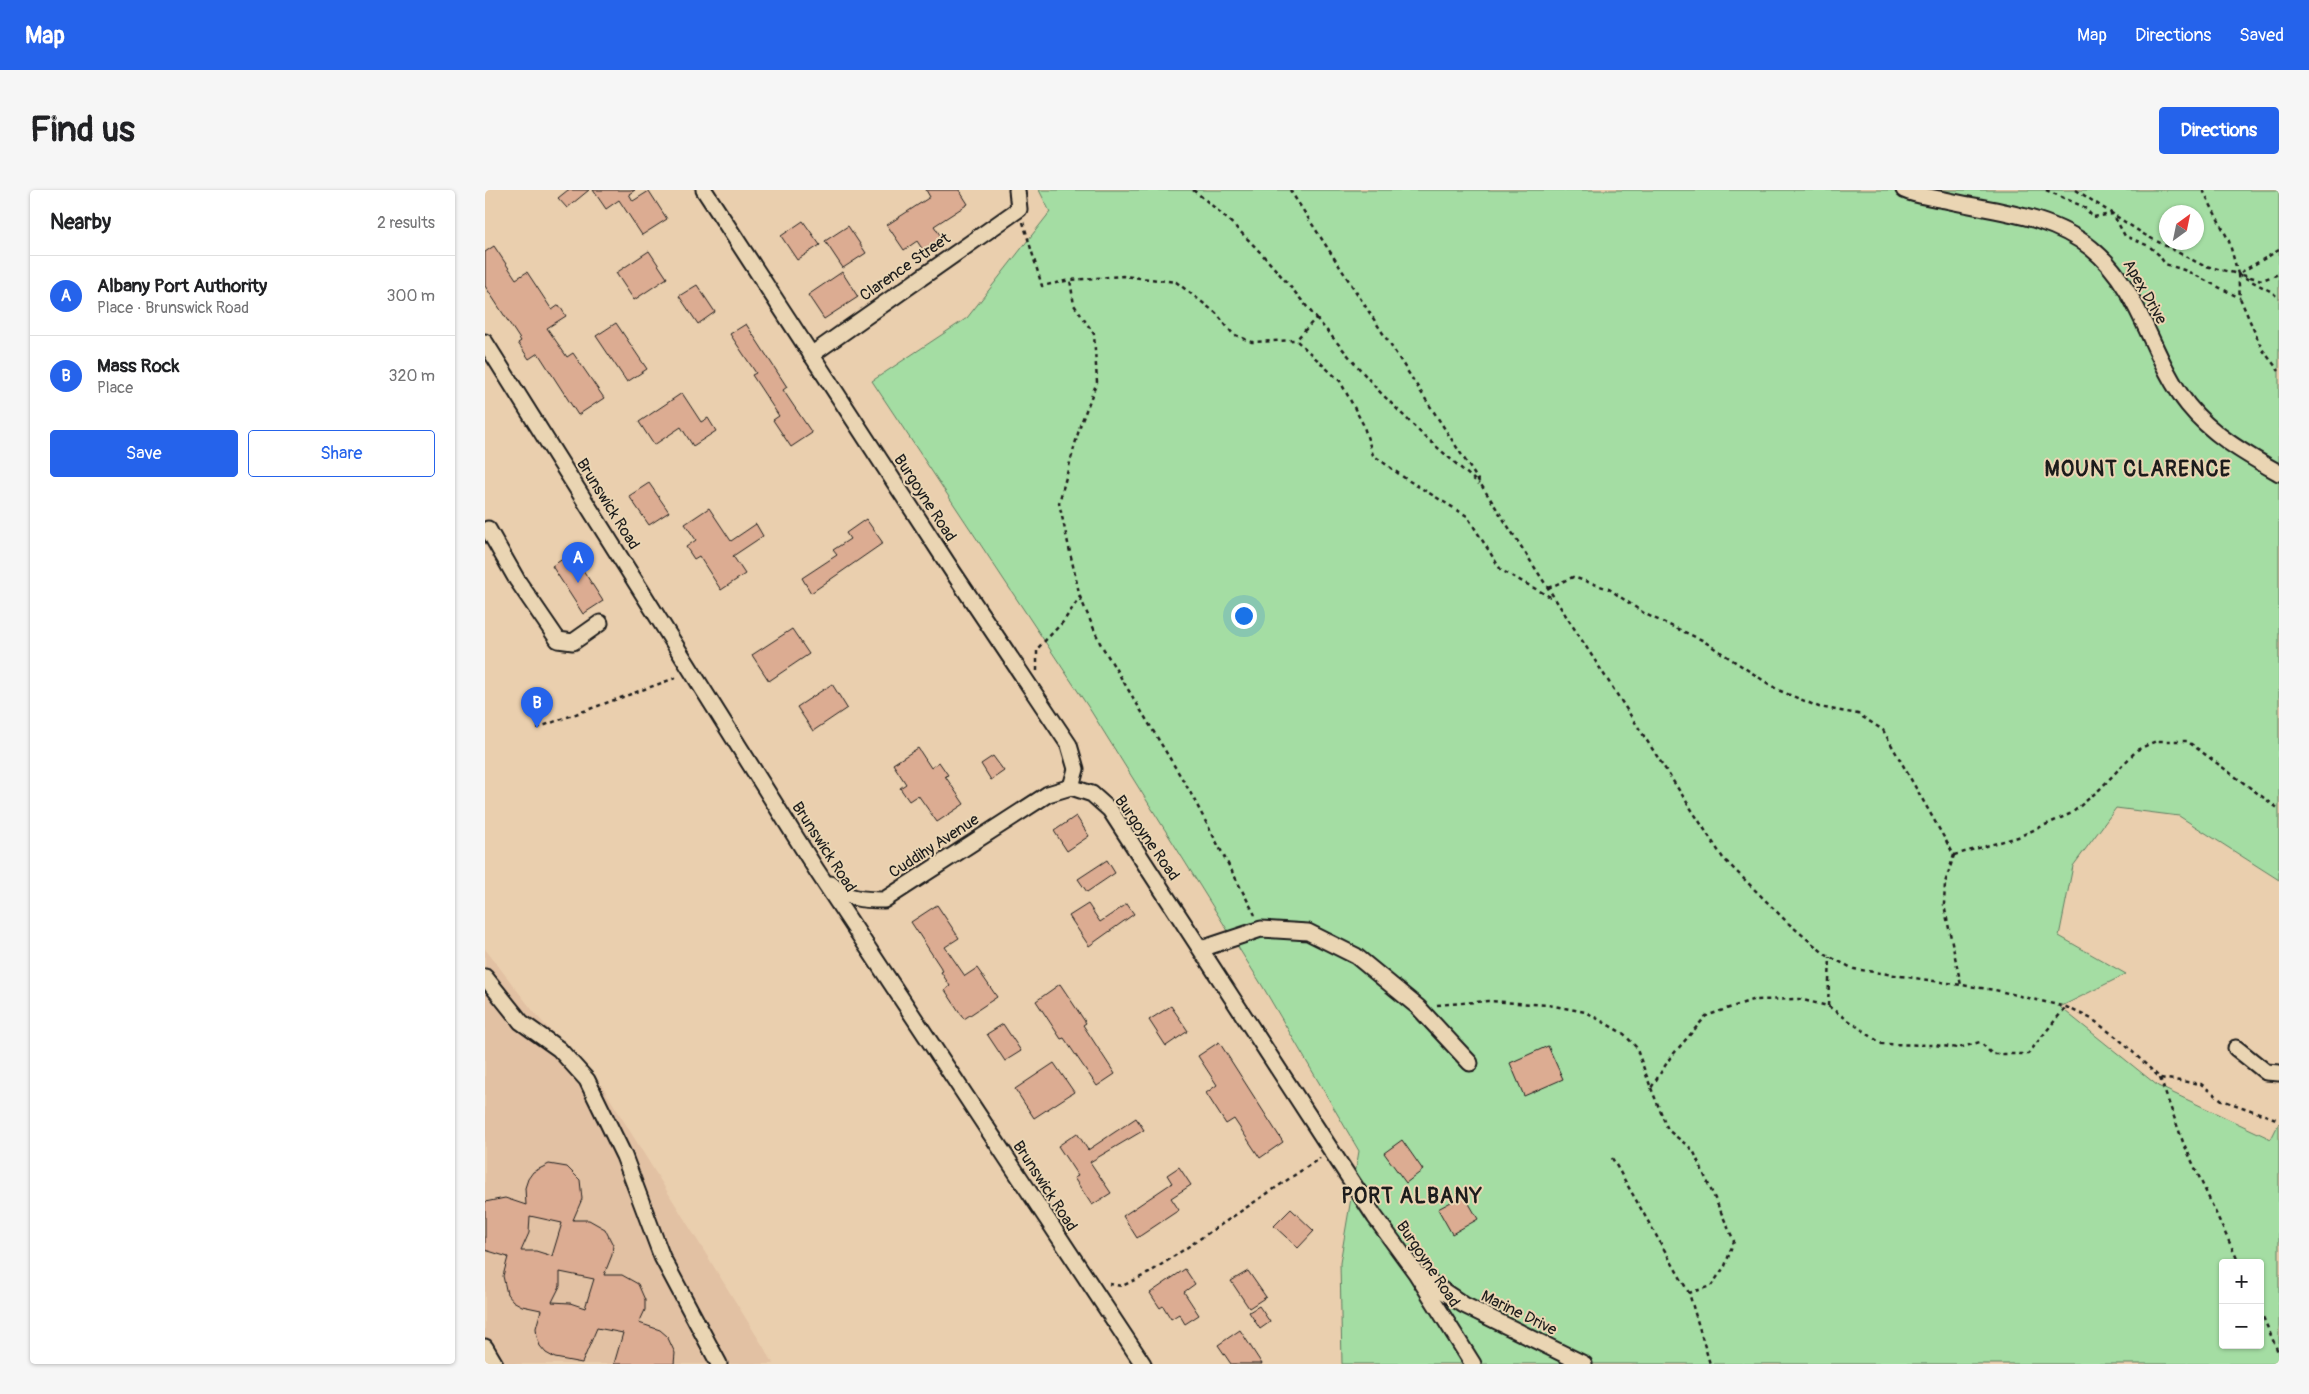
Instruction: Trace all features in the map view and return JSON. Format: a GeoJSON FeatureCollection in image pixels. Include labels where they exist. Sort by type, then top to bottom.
{"type":"FeatureCollection","features":[{"type":"Feature","properties":{"kind":"street","name":"Burgoyne Road"},"geometry":{"type":"LineString","coordinates":[[703,190],[953,572],[1069,745],[1076,769],[1071,787],[1092,794],[1110,810],[1375,1217],[1416,1273],[1473,1364]]}},
{"type":"Feature","properties":{"kind":"street"},"geometry":{"type":"LineString","coordinates":[[1017,190],[1019,209]]}},
{"type":"Feature","properties":{"kind":"street","name":"Apex Drive"},"geometry":{"type":"LineString","coordinates":[[1904,190],[2035,219],[2065,230],[2090,246],[2111,265],[2125,286],[2175,383],[2188,404],[2221,437],[2279,473]]}},
{"type":"Feature","properties":{"kind":"street","name":"Clarence Street"},"geometry":{"type":"LineString","coordinates":[[811,355],[1019,209]]}},
{"type":"Feature","properties":{"kind":"street","name":"Brunswick Road"},"geometry":{"type":"LineString","coordinates":[[485,342],[817,870],[1143,1364]]}},
{"type":"Feature","properties":{"kind":"street"},"geometry":{"type":"LineString","coordinates":[[486,530],[558,640],[573,642],[600,622]]}},
{"type":"Feature","properties":{"kind":"street","name":"Cuddihy Avenue"},"geometry":{"type":"LineString","coordinates":[[817,870],[840,892],[860,900],[884,900],[1048,794],[1071,787]]}},
{"type":"Feature","properties":{"kind":"street"},"geometry":{"type":"LineString","coordinates":[[1201,950],[1261,929],[1308,932],[1356,956],[1418,1007],[1470,1063]]}},
{"type":"Feature","properties":{"kind":"street"},"geometry":{"type":"LineString","coordinates":[[485,977],[521,1022],[559,1049],[587,1080],[625,1156],[662,1258],[719,1364]]}},
{"type":"Feature","properties":{"kind":"street"},"geometry":{"type":"LineString","coordinates":[[2236,1048],[2265,1072],[2279,1073]]}},
{"type":"Feature","properties":{"kind":"street","name":"Marine Drive"},"geometry":{"type":"LineString","coordinates":[[1416,1273],[1464,1305],[1584,1364]]}},
{"type":"Feature","properties":{"kind":"street"},"geometry":{"type":"LineString","coordinates":[[485,1347],[495,1364]]}},
{"type":"Feature","properties":{"kind":"path"},"geometry":{"type":"LineString","coordinates":[[1193,190],[1230,220],[1286,281],[1377,389],[1421,433],[1482,486]]}},
{"type":"Feature","properties":{"kind":"path"},"geometry":{"type":"LineString","coordinates":[[1290,190],[1723,858],[1788,924],[1830,957],[1854,969],[1995,990],[2065,1007],[2092,1019],[2113,1035],[2160,1078],[2183,1142],[2237,1259]]}},
{"type":"Feature","properties":{"kind":"path"},"geometry":{"type":"LineString","coordinates":[[2046,190],[2084,207],[2093,217],[2113,214]]}},
{"type":"Feature","properties":{"kind":"path"},"geometry":{"type":"LineString","coordinates":[[2076,190],[2145,235],[2202,265],[2262,280],[2279,274]]}},
{"type":"Feature","properties":{"kind":"path"},"geometry":{"type":"LineString","coordinates":[[2203,190],[2229,241],[2239,274],[2240,298],[2262,349],[2279,371]]}},
{"type":"Feature","properties":{"kind":"path"},"geometry":{"type":"LineString","coordinates":[[1019,209],[1042,286],[1070,280],[1123,276],[1176,282],[1216,313],[1233,334],[1252,342],[1296,340],[1317,318]]}},
{"type":"Feature","properties":{"kind":"path"},"geometry":{"type":"LineString","coordinates":[[2113,214],[2125,236],[2149,246],[2165,264],[2187,271],[2240,298]]}},
{"type":"Feature","properties":{"kind":"path"},"geometry":{"type":"LineString","coordinates":[[2239,274],[2279,250]]}},
{"type":"Feature","properties":{"kind":"path"},"geometry":{"type":"LineString","coordinates":[[2239,274],[2272,292],[2279,299]]}},
{"type":"Feature","properties":{"kind":"path"},"geometry":{"type":"LineString","coordinates":[[1070,280],[1074,305],[1094,334],[1097,382],[1080,426],[1059,503],[1080,597],[1100,643],[1189,790],[1250,903],[1261,929]]}},
{"type":"Feature","properties":{"kind":"path"},"geometry":{"type":"LineString","coordinates":[[1296,340],[1340,380],[1363,424],[1373,454],[1406,479],[1467,516],[1501,570],[1555,600]]}},
{"type":"Feature","properties":{"kind":"path"},"geometry":{"type":"LineString","coordinates":[[1548,588],[1573,577],[1609,588],[1645,614],[1702,640],[1778,690],[1819,707],[1858,714],[1883,730],[1954,855],[1945,883],[1944,905],[1961,985]]}},
{"type":"Feature","properties":{"kind":"path"},"geometry":{"type":"LineString","coordinates":[[1042,679],[1037,672],[1037,649],[1063,622],[1080,597]]}},
{"type":"Feature","properties":{"kind":"path"},"geometry":{"type":"LineString","coordinates":[[537,728],[684,675]]}},
{"type":"Feature","properties":{"kind":"path"},"geometry":{"type":"LineString","coordinates":[[1954,855],[2018,837],[2072,813],[2100,789],[2137,750],[2156,741],[2187,741],[2279,809]]}},
{"type":"Feature","properties":{"kind":"path"},"geometry":{"type":"LineString","coordinates":[[1828,1006],[1830,957]]}},
{"type":"Feature","properties":{"kind":"path"},"geometry":{"type":"LineString","coordinates":[[1651,1088],[1669,1058],[1706,1016],[1752,1000],[1799,999],[1828,1006],[1882,1044],[1934,1045],[1959,1048],[1980,1042],[1992,1054],[2028,1054],[2065,1007]]}},
{"type":"Feature","properties":{"kind":"path"},"geometry":{"type":"LineString","coordinates":[[1418,1007],[1488,1001],[1548,1005],[1585,1012],[1624,1034],[1636,1047],[1668,1130],[1693,1150],[1734,1241],[1725,1266],[1711,1286],[1689,1293]]}},
{"type":"Feature","properties":{"kind":"path"},"geometry":{"type":"LineString","coordinates":[[2160,1078],[2201,1084],[2222,1100],[2279,1120]]}},
{"type":"Feature","properties":{"kind":"path"},"geometry":{"type":"LineString","coordinates":[[1107,1284],[1122,1286],[1149,1273],[1327,1153]]}},
{"type":"Feature","properties":{"kind":"path"},"geometry":{"type":"LineString","coordinates":[[1612,1158],[1689,1293],[1710,1364]]}},
{"type":"Feature","properties":{"kind":"path"},"geometry":{"type":"LineString","coordinates":[[2264,1319],[2279,1354]]}},
{"type":"Feature","properties":{"kind":"shaded area"},"geometry":{"type":"Polygon","coordinates":[[[485,949],[537,1016],[602,1086],[774,1364],[485,1364],[485,949]]]}},
{"type":"Feature","properties":{"kind":"green space"},"geometry":{"type":"Polygon","coordinates":[[[1039,190],[2279,190],[2279,880],[2179,816],[2116,808],[2073,866],[2059,936],[2126,974],[2060,1007],[2158,1086],[2271,1139],[2279,1123],[2279,1364],[1342,1364],[1340,1263],[1359,1151],[1263,987],[1089,708],[872,381],[967,318],[1050,212],[1039,190]]]}},
{"type":"Feature","properties":{"kind":"building"},"geometry":{"type":"Polygon","coordinates":[[[568,190],[589,190],[567,208],[558,198],[568,190]]]}},
{"type":"Feature","properties":{"kind":"building"},"geometry":{"type":"Polygon","coordinates":[[[593,190],[635,190],[629,194],[633,201],[649,191],[667,219],[642,235],[619,200],[606,209],[593,190]]]}},
{"type":"Feature","properties":{"kind":"building"},"geometry":{"type":"Polygon","coordinates":[[[926,190],[959,190],[968,204],[934,226],[942,238],[923,250],[917,241],[904,250],[887,225],[930,197],[926,190]]]}},
{"type":"Feature","properties":{"kind":"building"},"geometry":{"type":"Polygon","coordinates":[[[803,221],[820,245],[797,260],[781,236],[803,221]]]}},
{"type":"Feature","properties":{"kind":"building"},"geometry":{"type":"Polygon","coordinates":[[[848,226],[866,253],[843,268],[825,241],[848,226]]]}},
{"type":"Feature","properties":{"kind":"building"},"geometry":{"type":"Polygon","coordinates":[[[494,246],[516,279],[527,272],[552,310],[559,305],[566,316],[547,328],[567,357],[573,353],[604,398],[578,415],[538,353],[529,359],[518,343],[521,341],[485,286],[485,252],[494,246]]]}},
{"type":"Feature","properties":{"kind":"building"},"geometry":{"type":"Polygon","coordinates":[[[649,251],[667,278],[634,300],[616,273],[649,251]]]}},
{"type":"Feature","properties":{"kind":"building"},"geometry":{"type":"Polygon","coordinates":[[[842,272],[858,297],[824,319],[808,295],[842,272]]]}},
{"type":"Feature","properties":{"kind":"building"},"geometry":{"type":"Polygon","coordinates":[[[697,285],[715,312],[698,324],[679,296],[697,285]]]}},
{"type":"Feature","properties":{"kind":"building"},"geometry":{"type":"Polygon","coordinates":[[[616,323],[647,369],[627,382],[596,336],[616,323]]]}},
{"type":"Feature","properties":{"kind":"building"},"geometry":{"type":"Polygon","coordinates":[[[746,324],[787,387],[783,390],[812,433],[791,447],[773,420],[779,416],[752,375],[756,373],[730,334],[746,324]]]}},
{"type":"Feature","properties":{"kind":"building"},"geometry":{"type":"Polygon","coordinates":[[[682,393],[701,422],[708,418],[716,431],[693,446],[681,427],[654,445],[639,422],[682,393]]]}},
{"type":"Feature","properties":{"kind":"building"},"geometry":{"type":"Polygon","coordinates":[[[649,483],[669,512],[649,525],[629,496],[649,483]]]}},
{"type":"Feature","properties":{"kind":"building"},"geometry":{"type":"Polygon","coordinates":[[[709,508],[731,541],[756,524],[763,536],[733,556],[745,574],[721,590],[699,556],[694,559],[686,547],[696,540],[685,524],[709,508]]]}},
{"type":"Feature","properties":{"kind":"building"},"geometry":{"type":"Polygon","coordinates":[[[866,519],[883,543],[811,593],[802,578],[837,555],[833,550],[850,539],[846,533],[866,519]]]}},
{"type":"Feature","properties":{"kind":"building"},"geometry":{"type":"Polygon","coordinates":[[[572,553],[603,601],[583,614],[552,566],[572,553]]]}},
{"type":"Feature","properties":{"kind":"building"},"geometry":{"type":"Polygon","coordinates":[[[792,629],[809,654],[769,681],[752,655],[792,629]]]}},
{"type":"Feature","properties":{"kind":"building"},"geometry":{"type":"Polygon","coordinates":[[[832,684],[847,708],[813,731],[797,707],[832,684]]]}},
{"type":"Feature","properties":{"kind":"building"},"geometry":{"type":"Polygon","coordinates":[[[918,748],[931,768],[939,762],[948,775],[945,776],[964,804],[937,822],[918,795],[909,801],[900,788],[906,784],[893,764],[918,748]]]}},
{"type":"Feature","properties":{"kind":"building"},"geometry":{"type":"Polygon","coordinates":[[[993,756],[1004,771],[991,780],[981,764],[993,756]]]}},
{"type":"Feature","properties":{"kind":"building"},"geometry":{"type":"Polygon","coordinates":[[[1076,816],[1089,836],[1067,851],[1054,831],[1076,816]]]}},
{"type":"Feature","properties":{"kind":"building"},"geometry":{"type":"Polygon","coordinates":[[[1107,860],[1115,873],[1087,892],[1078,879],[1107,860]]]}},
{"type":"Feature","properties":{"kind":"building"},"geometry":{"type":"Polygon","coordinates":[[[1088,904],[1100,922],[1127,904],[1134,914],[1089,946],[1069,916],[1088,904]]]}},
{"type":"Feature","properties":{"kind":"building"},"geometry":{"type":"Polygon","coordinates":[[[937,905],[959,938],[945,947],[965,976],[977,968],[997,997],[964,1019],[945,990],[950,986],[941,972],[943,971],[911,922],[937,905]]]}},
{"type":"Feature","properties":{"kind":"building"},"geometry":{"type":"Polygon","coordinates":[[[1060,984],[1086,1023],[1083,1025],[1115,1074],[1097,1086],[1064,1038],[1061,1039],[1036,1001],[1060,984]]]}},
{"type":"Feature","properties":{"kind":"building"},"geometry":{"type":"Polygon","coordinates":[[[1171,1006],[1188,1031],[1166,1046],[1149,1020],[1171,1006]]]}},
{"type":"Feature","properties":{"kind":"building"},"geometry":{"type":"Polygon","coordinates":[[[1003,1024],[1021,1051],[1005,1061],[987,1034],[1003,1024]]]}},
{"type":"Feature","properties":{"kind":"building"},"geometry":{"type":"Polygon","coordinates":[[[1219,1042],[1283,1142],[1260,1158],[1234,1119],[1226,1124],[1206,1093],[1217,1085],[1198,1056],[1219,1042]]]}},
{"type":"Feature","properties":{"kind":"building"},"geometry":{"type":"Polygon","coordinates":[[[1548,1046],[1563,1079],[1524,1096],[1510,1063],[1548,1046]]]}},
{"type":"Feature","properties":{"kind":"building"},"geometry":{"type":"Polygon","coordinates":[[[1054,1063],[1074,1092],[1034,1118],[1015,1089],[1054,1063]]]}},
{"type":"Feature","properties":{"kind":"building"},"geometry":{"type":"Polygon","coordinates":[[[1136,1118],[1144,1130],[1090,1162],[1111,1193],[1092,1205],[1074,1178],[1078,1176],[1058,1146],[1077,1133],[1088,1150],[1136,1118]]]}},
{"type":"Feature","properties":{"kind":"building"},"geometry":{"type":"Polygon","coordinates":[[[1402,1140],[1423,1170],[1406,1183],[1384,1153],[1402,1140]]]}},
{"type":"Feature","properties":{"kind":"building"},"geometry":{"type":"Polygon","coordinates":[[[549,1164],[567,1167],[580,1180],[582,1199],[573,1220],[589,1220],[605,1229],[613,1245],[612,1255],[604,1275],[622,1275],[638,1284],[645,1300],[645,1310],[639,1323],[660,1330],[667,1336],[675,1353],[674,1364],[614,1364],[623,1333],[597,1328],[582,1363],[555,1358],[546,1353],[540,1346],[536,1328],[541,1310],[522,1306],[513,1301],[507,1294],[503,1276],[508,1257],[485,1250],[485,1202],[505,1198],[526,1205],[525,1188],[533,1172],[549,1164]],[[530,1216],[529,1233],[521,1251],[536,1251],[552,1256],[562,1223],[530,1216]],[[560,1272],[560,1286],[552,1302],[570,1303],[585,1308],[594,1279],[560,1272]]]}},
{"type":"Feature","properties":{"kind":"building"},"geometry":{"type":"Polygon","coordinates":[[[1179,1167],[1191,1185],[1171,1198],[1179,1210],[1137,1238],[1123,1216],[1172,1183],[1167,1175],[1179,1167]]]}},
{"type":"Feature","properties":{"kind":"building"},"geometry":{"type":"Polygon","coordinates":[[[1464,1195],[1478,1219],[1452,1234],[1438,1209],[1464,1195]]]}},
{"type":"Feature","properties":{"kind":"building"},"geometry":{"type":"Polygon","coordinates":[[[1291,1209],[1314,1231],[1298,1248],[1274,1226],[1291,1209]]]}},
{"type":"Feature","properties":{"kind":"building"},"geometry":{"type":"Polygon","coordinates":[[[1185,1269],[1195,1284],[1184,1292],[1199,1315],[1185,1324],[1179,1314],[1171,1319],[1163,1306],[1160,1308],[1150,1293],[1185,1269]]]}},
{"type":"Feature","properties":{"kind":"building"},"geometry":{"type":"Polygon","coordinates":[[[1248,1271],[1266,1297],[1249,1308],[1231,1281],[1248,1271]]]}},
{"type":"Feature","properties":{"kind":"building"},"geometry":{"type":"Polygon","coordinates":[[[1259,1306],[1270,1322],[1260,1329],[1249,1312],[1259,1306]]]}},
{"type":"Feature","properties":{"kind":"building"},"geometry":{"type":"Polygon","coordinates":[[[1240,1330],[1262,1364],[1231,1364],[1218,1345],[1240,1330]]]}},
{"type":"Feature","properties":{"kind":"place","name":"Albany Port Authority"},"geometry":{"type":"Point","coordinates":[578,583]}},
{"type":"Feature","properties":{"kind":"place","name":"Mass Rock"},"geometry":{"type":"Point","coordinates":[537,728]}},
{"type":"Feature","properties":{"kind":"district","name":"MOUNT CLARENCE"},"geometry":{"type":"Point","coordinates":[2138,469]}},
{"type":"Feature","properties":{"kind":"district","name":"PORT ALBANY"},"geometry":{"type":"Point","coordinates":[1412,1196]}}]}
